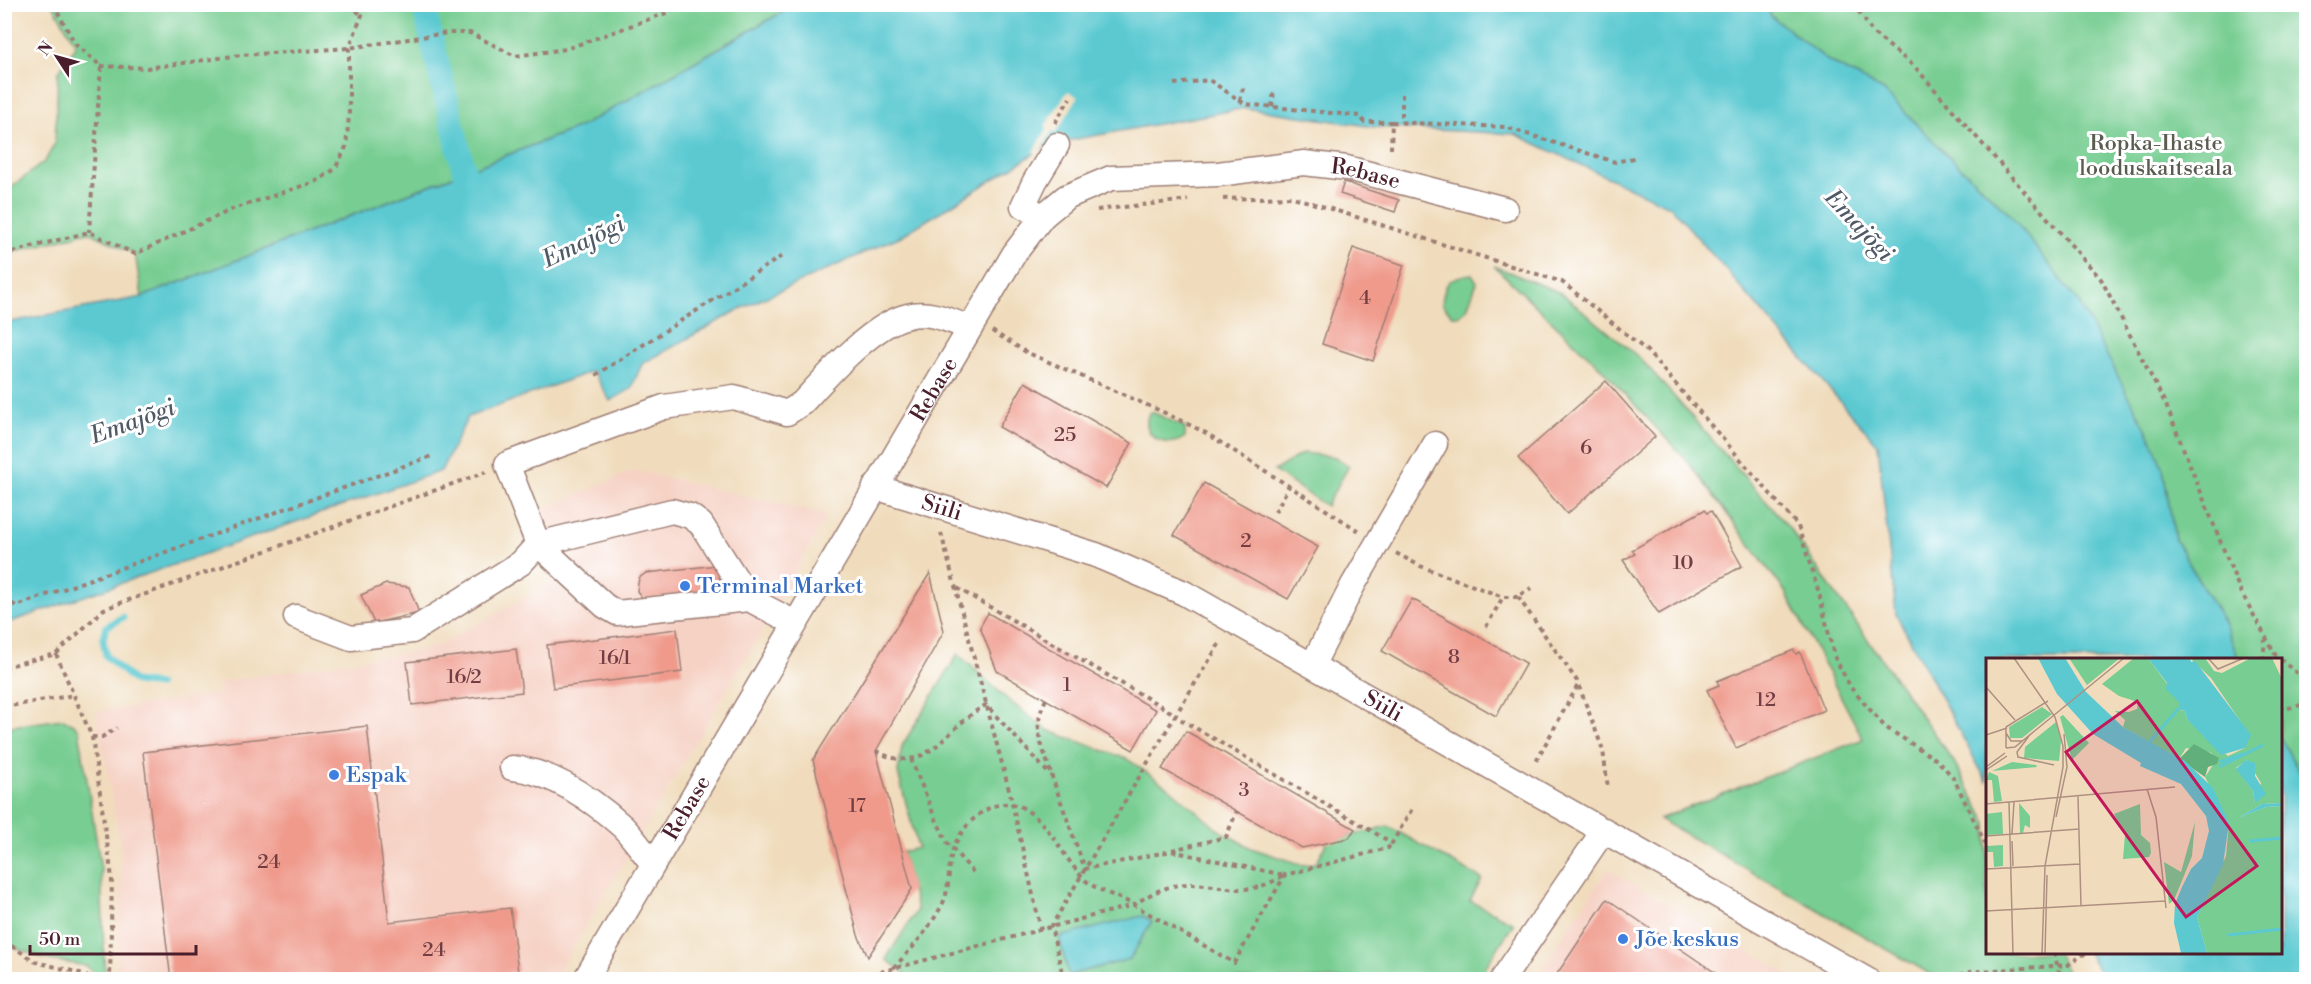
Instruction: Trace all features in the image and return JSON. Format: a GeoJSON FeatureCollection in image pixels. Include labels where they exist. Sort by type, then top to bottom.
{"type":"FeatureCollection","features":[{"type":"Feature","properties":{"kind":"street"},"geometry":{"type":"LineString","coordinates":[[1043,216],[1023,206],[1057,145]]}},
{"type":"Feature","properties":{"kind":"street","name":"Rebase"},"geometry":{"type":"LineString","coordinates":[[585,980],[972,324],[1014,254],[1043,216],[1066,197],[1111,178],[1218,174],[1304,163],[1347,168],[1505,209]]}},
{"type":"Feature","properties":{"kind":"street"},"geometry":{"type":"LineString","coordinates":[[749,598],[617,613],[604,606],[538,544],[507,464],[664,407],[734,397],[787,413],[802,403],[881,327],[909,315],[941,317],[972,324]]}},
{"type":"Feature","properties":{"kind":"street"},"geometry":{"type":"LineString","coordinates":[[1313,664],[1353,585],[1435,444]]}},
{"type":"Feature","properties":{"kind":"street","name":"Siili"},"geometry":{"type":"LineString","coordinates":[[875,487],[1096,555],[1184,594],[1313,664],[1867,980]]}},
{"type":"Feature","properties":{"kind":"street"},"geometry":{"type":"LineString","coordinates":[[296,617],[351,638],[412,631],[521,563],[538,544],[672,511],[690,516],[701,524],[749,598],[795,623]]}},
{"type":"Feature","properties":{"kind":"street"},"geometry":{"type":"LineString","coordinates":[[512,768],[542,774],[570,788],[624,828],[653,864]]}},
{"type":"Feature","properties":{"kind":"street"},"geometry":{"type":"LineString","coordinates":[[1502,980],[1604,830]]}},
{"type":"Feature","properties":{"kind":"path"},"geometry":{"type":"LineString","coordinates":[[53,4],[76,45],[101,66],[147,68],[241,55],[349,48],[447,33],[470,33],[514,56],[566,49],[669,12],[679,4]]}},
{"type":"Feature","properties":{"kind":"path"},"geometry":{"type":"LineString","coordinates":[[350,4],[362,15]]}},
{"type":"Feature","properties":{"kind":"path"},"geometry":{"type":"LineString","coordinates":[[4,254],[89,232],[135,254],[233,209],[317,181],[335,169],[346,147],[349,116],[349,48],[362,15],[361,4]]}},
{"type":"Feature","properties":{"kind":"path"},"geometry":{"type":"LineString","coordinates":[[1854,4],[1873,33],[1915,67],[2101,279],[2166,405],[2239,588],[2265,639],[2278,658]]}},
{"type":"Feature","properties":{"kind":"path"},"geometry":{"type":"LineString","coordinates":[[89,232],[101,66]]}},
{"type":"Feature","properties":{"kind":"path"},"geometry":{"type":"LineString","coordinates":[[1174,84],[1209,80],[1245,105],[1360,116],[1364,122],[1505,127],[1615,162],[1638,157]]}},
{"type":"Feature","properties":{"kind":"path"},"geometry":{"type":"LineString","coordinates":[[1240,101],[1243,87]]}},
{"type":"Feature","properties":{"kind":"path"},"geometry":{"type":"LineString","coordinates":[[1272,107],[1274,90]]}},
{"type":"Feature","properties":{"kind":"path"},"geometry":{"type":"LineString","coordinates":[[1402,94],[1402,122]]}},
{"type":"Feature","properties":{"kind":"path"},"geometry":{"type":"LineString","coordinates":[[1391,149],[1392,122]]}},
{"type":"Feature","properties":{"kind":"path"},"geometry":{"type":"LineString","coordinates":[[1222,199],[1293,197],[1562,282],[1647,351],[1798,526],[1819,594],[1834,656],[1851,687],[1885,728],[1937,760],[1953,777],[1986,845]]}},
{"type":"Feature","properties":{"kind":"path"},"geometry":{"type":"LineString","coordinates":[[1087,211],[1198,199]]}},
{"type":"Feature","properties":{"kind":"path"},"geometry":{"type":"LineString","coordinates":[[596,375],[782,256]]}},
{"type":"Feature","properties":{"kind":"path"},"geometry":{"type":"LineString","coordinates":[[972,324],[1026,352],[1206,433],[1377,543],[1420,566],[1503,597],[1518,597],[1531,588]]}},
{"type":"Feature","properties":{"kind":"path"},"geometry":{"type":"LineString","coordinates":[[4,599],[16,606],[432,456]]}},
{"type":"Feature","properties":{"kind":"path"},"geometry":{"type":"LineString","coordinates":[[4,667],[56,654],[104,609],[507,464]]}},
{"type":"Feature","properties":{"kind":"path"},"geometry":{"type":"LineString","coordinates":[[1275,512],[1289,486]]}},
{"type":"Feature","properties":{"kind":"path"},"geometry":{"type":"LineString","coordinates":[[941,532],[1012,803],[1041,930]]}},
{"type":"Feature","properties":{"kind":"path"},"geometry":{"type":"LineString","coordinates":[[956,588],[1392,843]]}},
{"type":"Feature","properties":{"kind":"path"},"geometry":{"type":"LineString","coordinates":[[1486,627],[1503,597]]}},
{"type":"Feature","properties":{"kind":"path"},"geometry":{"type":"LineString","coordinates":[[1518,597],[1577,681],[1603,750],[1608,788]]}},
{"type":"Feature","properties":{"kind":"path"},"geometry":{"type":"LineString","coordinates":[[2263,658],[2265,639]]}},
{"type":"Feature","properties":{"kind":"path"},"geometry":{"type":"LineString","coordinates":[[1064,980],[1051,927],[1221,640]]}},
{"type":"Feature","properties":{"kind":"path"},"geometry":{"type":"LineString","coordinates":[[56,654],[92,737],[112,878],[110,980]]}},
{"type":"Feature","properties":{"kind":"path"},"geometry":{"type":"LineString","coordinates":[[2281,660],[2299,675],[2307,688]]}},
{"type":"Feature","properties":{"kind":"path"},"geometry":{"type":"LineString","coordinates":[[1536,761],[1578,685]]}},
{"type":"Feature","properties":{"kind":"path"},"geometry":{"type":"LineString","coordinates":[[4,707],[75,695]]}},
{"type":"Feature","properties":{"kind":"path"},"geometry":{"type":"LineString","coordinates":[[1046,699],[1038,716],[1037,728],[1085,869]]}},
{"type":"Feature","properties":{"kind":"path"},"geometry":{"type":"LineString","coordinates":[[2281,707],[2284,709],[2307,704]]}},
{"type":"Feature","properties":{"kind":"path"},"geometry":{"type":"LineString","coordinates":[[876,751],[889,758],[911,759],[938,745],[965,718],[986,705]]}},
{"type":"Feature","properties":{"kind":"path"},"geometry":{"type":"LineString","coordinates":[[986,705],[1052,777]]}},
{"type":"Feature","properties":{"kind":"path"},"geometry":{"type":"LineString","coordinates":[[92,737],[102,737],[117,728]]}},
{"type":"Feature","properties":{"kind":"path"},"geometry":{"type":"LineString","coordinates":[[911,759],[933,813],[953,850],[975,874]]}},
{"type":"Feature","properties":{"kind":"path"},"geometry":{"type":"LineString","coordinates":[[892,969],[931,925],[943,902],[949,888],[953,850],[964,829],[992,806],[1012,803],[1027,811],[1046,826],[1082,875],[1102,891],[1134,905],[1234,963],[1284,875]]}},
{"type":"Feature","properties":{"kind":"path"},"geometry":{"type":"LineString","coordinates":[[880,972],[1134,905],[1144,897],[1165,888],[1183,884],[1234,890],[1269,885],[1284,875],[1388,848],[1412,809]]}},
{"type":"Feature","properties":{"kind":"path"},"geometry":{"type":"LineString","coordinates":[[1085,869],[1226,837],[1238,812]]}},
{"type":"Feature","properties":{"kind":"path"},"geometry":{"type":"LineString","coordinates":[[1171,850],[1284,875]]}},
{"type":"Feature","properties":{"kind":"path"},"geometry":{"type":"LineString","coordinates":[[4,941],[36,962],[84,974],[91,980]]}},
{"type":"Feature","properties":{"kind":"path"},"geometry":{"type":"LineString","coordinates":[[2055,954],[2061,980]]}},
{"type":"Feature","properties":{"kind":"path"},"geometry":{"type":"LineString","coordinates":[[1951,978],[1967,972],[2058,965],[2074,962],[2084,954]]}},
{"type":"Feature","properties":{"kind":"shaded area"},"geometry":{"type":"Polygon","coordinates":[[[634,470],[827,515],[752,648],[554,979],[121,979],[117,976],[122,851],[96,712],[219,694],[219,682],[438,646],[552,583],[540,511],[634,470]]]}},
{"type":"Feature","properties":{"kind":"shaded area"},"geometry":{"type":"Polygon","coordinates":[[[1607,869],[1797,979],[1535,980],[1607,869]]]}},
{"type":"Feature","properties":{"kind":"green space"},"geometry":{"type":"Polygon","coordinates":[[[53,5],[795,5],[582,126],[142,297],[135,254],[89,232],[5,254],[5,192],[45,161],[55,143],[58,73],[76,45],[53,5]]]}},
{"type":"Feature","properties":{"kind":"green space","name":"Ropka-Ihaste looduskaitseala"},"geometry":{"type":"Polygon","coordinates":[[[1765,5],[2306,5],[2306,784],[2281,739],[2281,658],[2238,658],[2225,624],[2175,540],[2163,469],[2008,212],[1884,91],[1830,62],[1771,16],[1765,5]]]}},
{"type":"Feature","properties":{"kind":"green space"},"geometry":{"type":"Polygon","coordinates":[[[1494,266],[1561,293],[1641,359],[1787,525],[1954,762],[1986,821],[1986,954],[2058,954],[2069,974],[2069,979],[1939,979],[1659,819],[1863,739],[1786,593],[1689,463],[1599,366],[1494,266]]]}},
{"type":"Feature","properties":{"kind":"green space"},"geometry":{"type":"Polygon","coordinates":[[[1472,274],[1477,282],[1467,309],[1459,316],[1452,315],[1442,304],[1444,290],[1453,279],[1472,274]]]}},
{"type":"Feature","properties":{"kind":"green space"},"geometry":{"type":"Polygon","coordinates":[[[1152,412],[1185,427],[1185,437],[1170,442],[1156,439],[1148,428],[1149,413],[1152,412]]]}},
{"type":"Feature","properties":{"kind":"green space"},"geometry":{"type":"Polygon","coordinates":[[[1303,453],[1335,457],[1349,466],[1326,506],[1274,471],[1303,453]]]}},
{"type":"Feature","properties":{"kind":"green space"},"geometry":{"type":"Polygon","coordinates":[[[958,654],[1007,699],[1047,730],[1127,759],[1172,790],[1217,829],[1251,848],[1303,865],[1316,863],[1327,842],[1388,826],[1482,879],[1470,901],[1514,923],[1478,979],[913,980],[886,959],[917,910],[902,852],[918,848],[898,773],[902,746],[958,654]]]}},
{"type":"Feature","properties":{"kind":"green space"},"geometry":{"type":"Polygon","coordinates":[[[63,719],[74,724],[79,730],[101,869],[105,979],[101,979],[86,966],[45,959],[5,944],[5,727],[63,719]]]}},
{"type":"Feature","properties":{"kind":"water","name":"Emajõgi"},"geometry":{"type":"Polygon","coordinates":[[[1765,4],[1771,16],[1830,62],[1884,91],[2008,212],[2079,303],[2151,438],[2163,469],[2175,540],[2225,624],[2238,658],[1986,658],[1986,780],[1896,614],[1878,445],[1671,207],[1515,134],[1375,127],[1245,108],[1050,144],[901,236],[740,309],[642,364],[631,389],[610,401],[593,371],[468,417],[441,471],[5,624],[5,323],[142,297],[582,126],[795,5],[1765,4]]]}},
{"type":"Feature","properties":{"kind":"water"},"geometry":{"type":"Polygon","coordinates":[[[2281,739],[2306,784],[2306,979],[2104,979],[2089,954],[2281,954],[2281,739]]]}},
{"type":"Feature","properties":{"kind":"water"},"geometry":{"type":"Polygon","coordinates":[[[1142,916],[1152,921],[1130,959],[1069,975],[1059,937],[1142,916]]]}},
{"type":"Feature","properties":{"kind":"pier"},"geometry":{"type":"Polygon","coordinates":[[[1068,91],[1078,97],[1056,133],[1052,131],[1038,155],[1033,152],[1048,128],[1045,126],[1068,91]]]}},
{"type":"Feature","properties":{"kind":"building"},"geometry":{"type":"Polygon","coordinates":[[[1344,182],[1399,200],[1395,212],[1340,194],[1344,182]]]}},
{"type":"Feature","properties":{"kind":"building"},"geometry":{"type":"Polygon","coordinates":[[[1353,248],[1404,265],[1373,361],[1322,344],[1353,248]]]}},
{"type":"Feature","properties":{"kind":"building"},"geometry":{"type":"Polygon","coordinates":[[[1606,381],[1655,437],[1567,514],[1518,458],[1606,381]]]}},
{"type":"Feature","properties":{"kind":"building"},"geometry":{"type":"Polygon","coordinates":[[[1025,382],[1132,443],[1106,488],[999,427],[1025,382]]]}},
{"type":"Feature","properties":{"kind":"building"},"geometry":{"type":"Polygon","coordinates":[[[1204,483],[1318,547],[1288,599],[1174,535],[1204,483]]]}},
{"type":"Feature","properties":{"kind":"building"},"geometry":{"type":"Polygon","coordinates":[[[1704,510],[1707,513],[1711,511],[1742,566],[1659,614],[1623,560],[1635,554],[1632,550],[1704,510]]]}},
{"type":"Feature","properties":{"kind":"building"},"geometry":{"type":"Polygon","coordinates":[[[717,565],[722,591],[643,599],[637,591],[639,578],[646,573],[717,565]]]}},
{"type":"Feature","properties":{"kind":"building"},"geometry":{"type":"Polygon","coordinates":[[[930,573],[944,631],[876,751],[912,889],[868,957],[858,935],[813,760],[930,573]]]}},
{"type":"Feature","properties":{"kind":"building"},"geometry":{"type":"Polygon","coordinates":[[[386,584],[409,587],[419,613],[374,623],[361,595],[386,584]]]}},
{"type":"Feature","properties":{"kind":"building"},"geometry":{"type":"Polygon","coordinates":[[[1412,599],[1526,663],[1496,716],[1382,651],[1412,599]]]}},
{"type":"Feature","properties":{"kind":"building"},"geometry":{"type":"Polygon","coordinates":[[[988,613],[1156,710],[1133,750],[997,671],[980,627],[988,613]]]}},
{"type":"Feature","properties":{"kind":"building"},"geometry":{"type":"Polygon","coordinates":[[[677,629],[682,672],[553,688],[547,645],[677,629]]]}},
{"type":"Feature","properties":{"kind":"building"},"geometry":{"type":"Polygon","coordinates":[[[516,649],[522,692],[412,705],[407,662],[516,649]]]}},
{"type":"Feature","properties":{"kind":"building"},"geometry":{"type":"Polygon","coordinates":[[[1794,650],[1796,654],[1800,652],[1824,710],[1736,748],[1707,690],[1719,685],[1717,681],[1794,650]]]}},
{"type":"Feature","properties":{"kind":"building"},"geometry":{"type":"Polygon","coordinates":[[[367,726],[389,922],[510,908],[518,972],[455,980],[171,980],[143,752],[367,726]]]}},
{"type":"Feature","properties":{"kind":"building"},"geometry":{"type":"Polygon","coordinates":[[[1186,731],[1355,829],[1349,838],[1302,848],[1162,769],[1186,731]]]}},
{"type":"Feature","properties":{"kind":"building","name":"Jõe keskus"},"geometry":{"type":"Polygon","coordinates":[[[1607,899],[1726,980],[1553,980],[1607,899]]]}},
{"type":"Feature","properties":{"kind":"waterway"},"geometry":{"type":"LineString","coordinates":[[423,4],[472,203]]}},
{"type":"Feature","properties":{"kind":"waterway"},"geometry":{"type":"LineString","coordinates":[[123,617],[106,627],[103,639],[106,656],[135,682],[158,685]]}},
{"type":"Feature","properties":{"kind":"place","name":"Terminal Market"},"geometry":{"type":"Point","coordinates":[685,586]}},
{"type":"Feature","properties":{"kind":"place","name":"Espak"},"geometry":{"type":"Point","coordinates":[334,775]}},
{"type":"Feature","properties":{"kind":"place","name":"Jõe keskus"},"geometry":{"type":"Point","coordinates":[1623,939]}}]}
